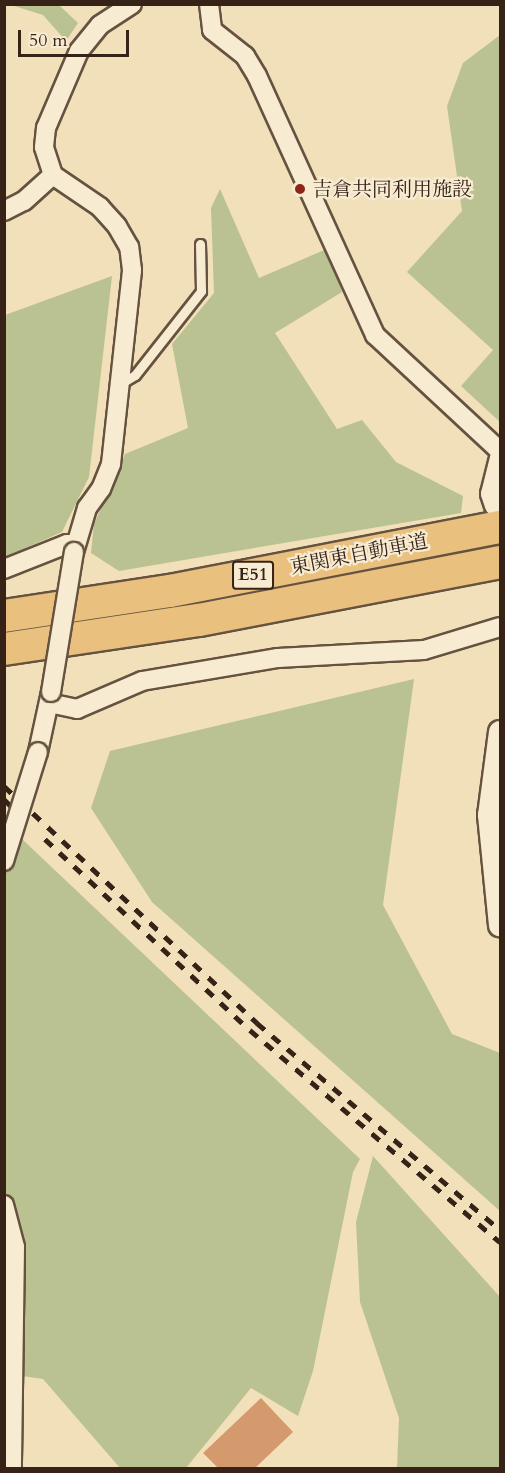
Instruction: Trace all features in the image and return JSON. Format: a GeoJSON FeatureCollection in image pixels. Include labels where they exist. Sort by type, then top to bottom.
{"type":"FeatureCollection","features":[{"type":"Feature","properties":{"kind":"highway","name":"東関東自動車道"},"geometry":{"type":"LineString","coordinates":[[4,616],[170,591],[497,517]]}},
{"type":"Feature","properties":{"kind":"highway","name":"東関東自動車道"},"geometry":{"type":"LineString","coordinates":[[4,649],[199,620],[501,562]]}},
{"type":"Feature","properties":{"kind":"street"},"geometry":{"type":"LineString","coordinates":[[4,861],[38,752],[50,698],[75,548],[87,508],[101,489],[111,464],[132,270],[129,247],[100,207],[53,175],[44,147],[49,113],[79,51],[100,24],[132,4]]}},
{"type":"Feature","properties":{"kind":"street"},"geometry":{"type":"LineString","coordinates":[[209,4],[212,30],[245,56],[257,76],[375,335],[500,458],[490,494],[497,517]]}},
{"type":"Feature","properties":{"kind":"street"},"geometry":{"type":"LineString","coordinates":[[4,211],[24,201],[53,175]]}},
{"type":"Feature","properties":{"kind":"street"},"geometry":{"type":"LineString","coordinates":[[4,569],[67,544],[75,548]]}},
{"type":"Feature","properties":{"kind":"street"},"geometry":{"type":"LineString","coordinates":[[50,698],[77,709],[142,681],[278,658],[424,650],[501,627]]}},
{"type":"Feature","properties":{"kind":"street"},"geometry":{"type":"LineString","coordinates":[[501,732],[489,815],[501,925]]}},
{"type":"Feature","properties":{"kind":"street"},"geometry":{"type":"LineString","coordinates":[[4,1205],[15,1247],[12,1468]]}},
{"type":"Feature","properties":{"kind":"lane"},"geometry":{"type":"LineString","coordinates":[[120,384],[135,375],[201,291],[200,244]]}},
{"type":"Feature","properties":{"kind":"green space"},"geometry":{"type":"Polygon","coordinates":[[[11,5],[59,5],[78,23],[66,41],[43,15],[11,5]]]}},
{"type":"Feature","properties":{"kind":"green space"},"geometry":{"type":"Polygon","coordinates":[[[500,35],[500,422],[461,386],[493,350],[407,272],[462,211],[447,106],[463,63],[500,35]]]}},
{"type":"Feature","properties":{"kind":"green space"},"geometry":{"type":"Polygon","coordinates":[[[220,189],[259,278],[329,248],[342,292],[275,333],[337,429],[362,420],[396,462],[463,496],[461,513],[119,571],[91,553],[94,524],[125,454],[188,428],[172,344],[214,293],[211,208],[220,189]]]}},
{"type":"Feature","properties":{"kind":"green space"},"geometry":{"type":"Polygon","coordinates":[[[112,276],[89,477],[62,532],[5,557],[5,315],[112,276]]]}},
{"type":"Feature","properties":{"kind":"green space"},"geometry":{"type":"Polygon","coordinates":[[[414,679],[383,905],[452,1034],[500,1053],[500,1211],[152,902],[91,808],[110,751],[414,679]]]}},
{"type":"Feature","properties":{"kind":"green space"},"geometry":{"type":"Polygon","coordinates":[[[4,822],[360,1159],[353,1172],[313,1371],[298,1416],[251,1388],[186,1468],[120,1468],[43,1379],[22,1376],[5,1393],[4,822]]]}},
{"type":"Feature","properties":{"kind":"green space"},"geometry":{"type":"Polygon","coordinates":[[[373,1156],[500,1297],[500,1468],[397,1468],[399,1418],[360,1302],[356,1222],[373,1156]]]}},
{"type":"Feature","properties":{"kind":"building"},"geometry":{"type":"Polygon","coordinates":[[[261,1398],[293,1432],[255,1468],[218,1468],[203,1453],[261,1398]]]}},
{"type":"Feature","properties":{"kind":"railway"},"geometry":{"type":"LineString","coordinates":[[4,786],[257,1023],[500,1230]]}},
{"type":"Feature","properties":{"kind":"railway"},"geometry":{"type":"LineString","coordinates":[[4,799],[23,818]]}},
{"type":"Feature","properties":{"kind":"railway"},"geometry":{"type":"LineString","coordinates":[[45,839],[250,1030],[500,1242]]}},
{"type":"Feature","properties":{"kind":"place","name":"吉倉共同利用施設"},"geometry":{"type":"Point","coordinates":[300,189]}}]}
